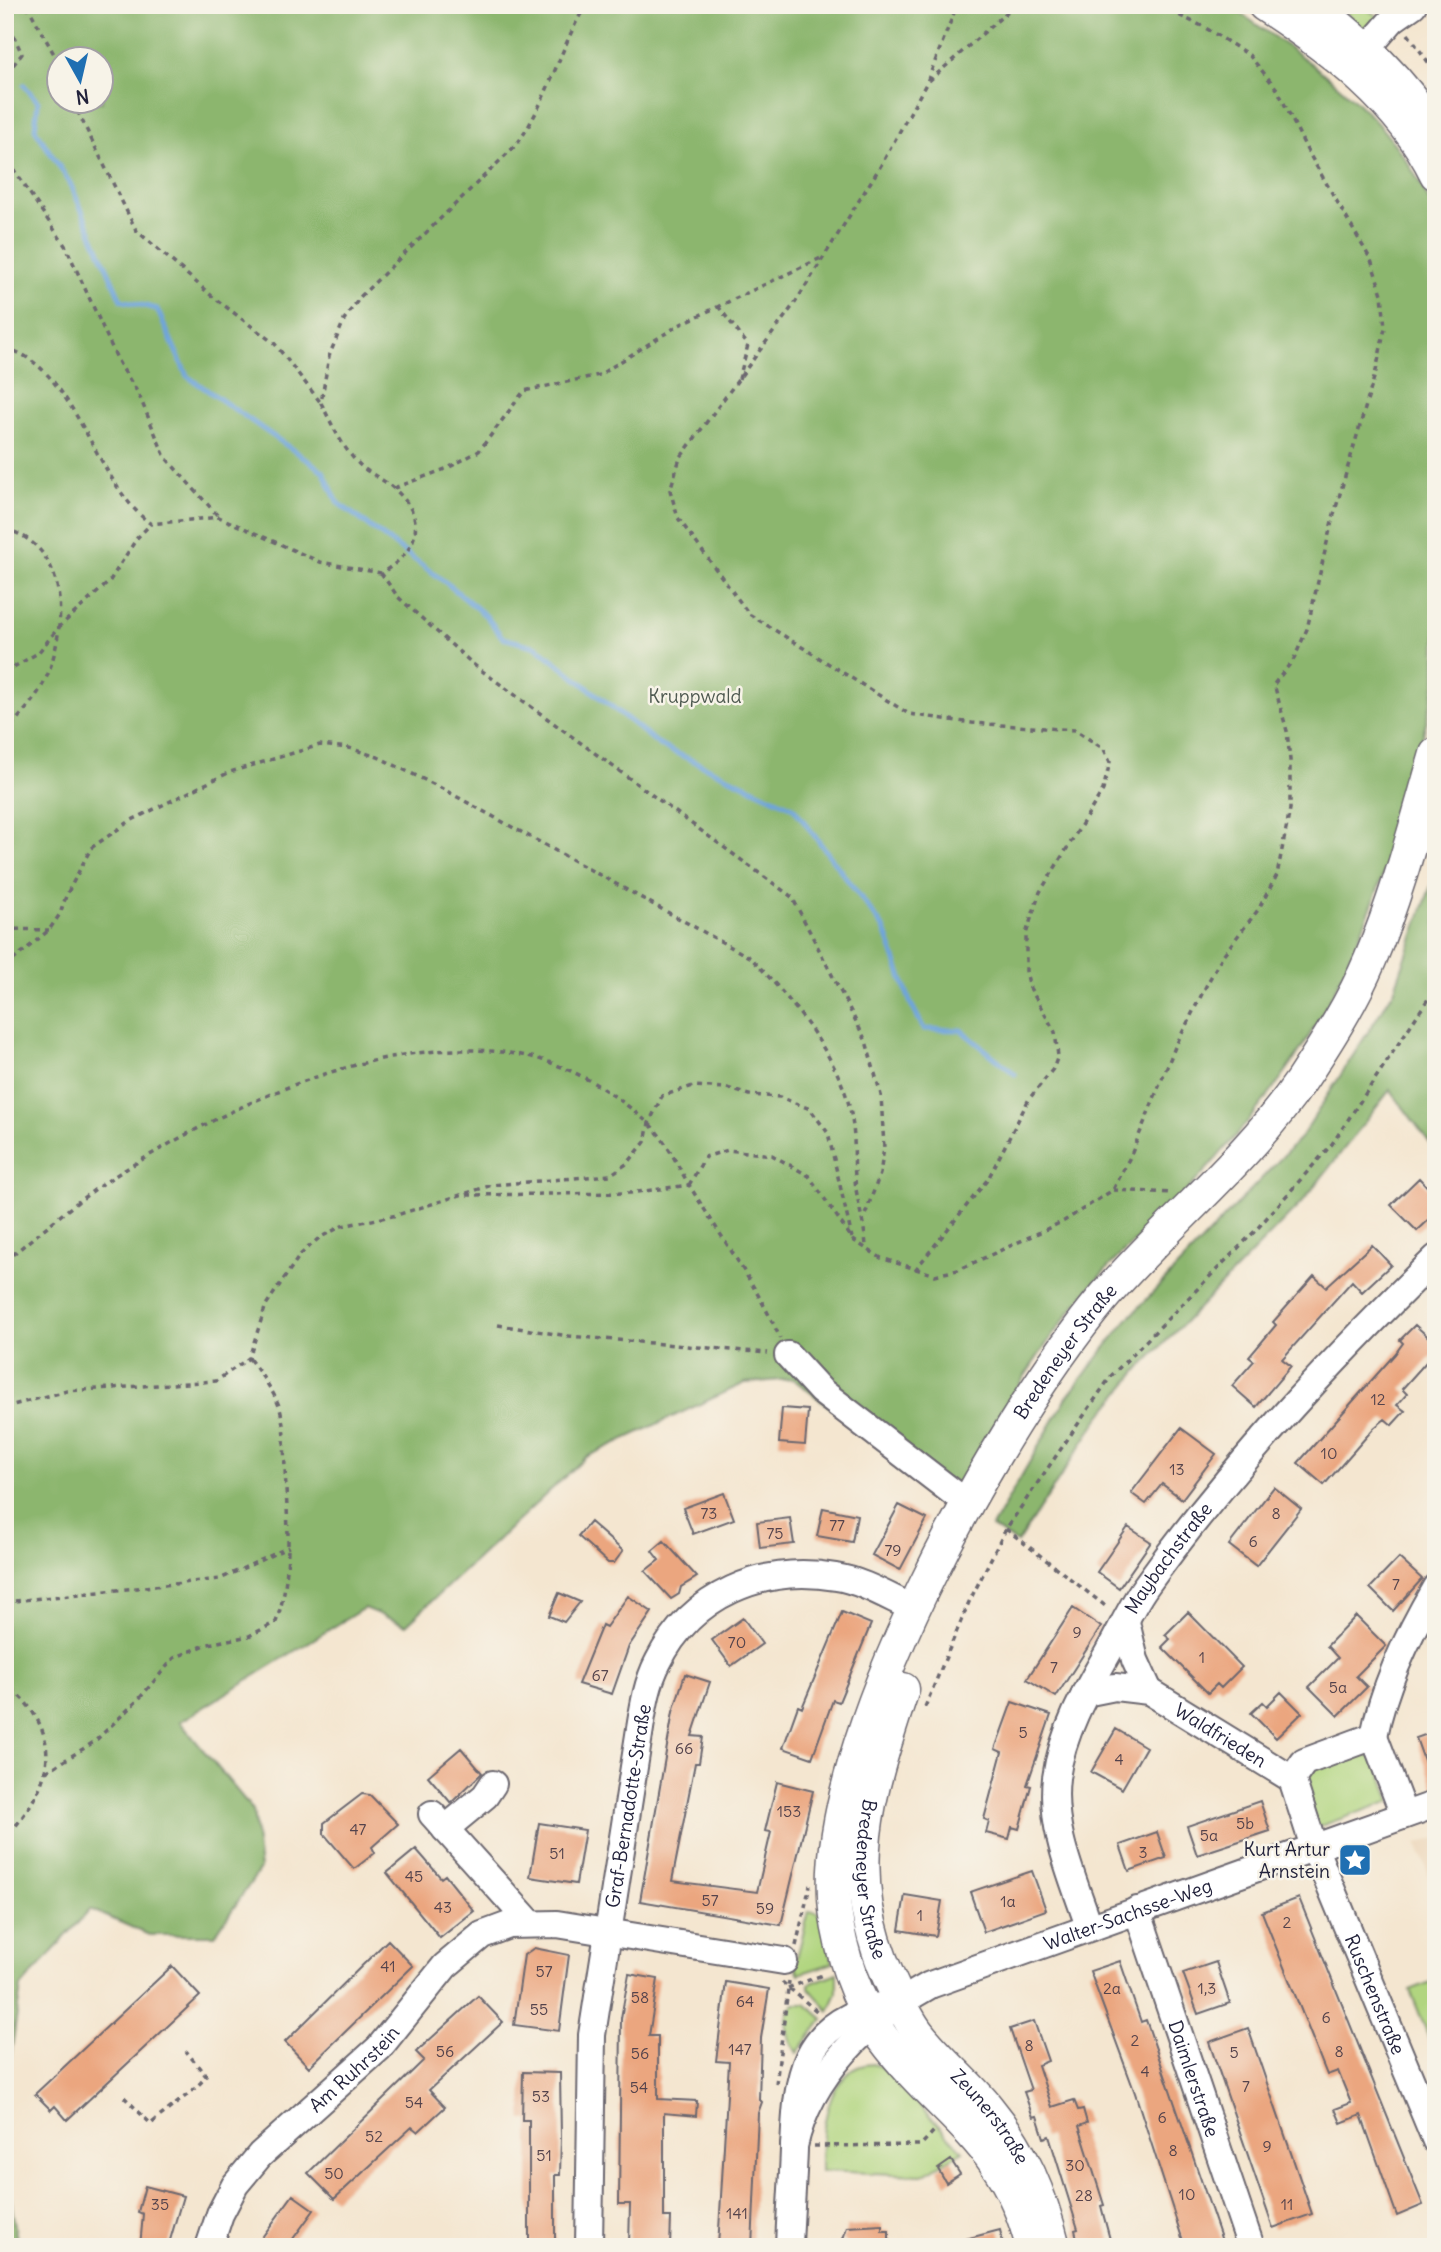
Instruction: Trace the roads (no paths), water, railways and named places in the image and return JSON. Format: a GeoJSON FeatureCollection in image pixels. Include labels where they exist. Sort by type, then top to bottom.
{"type":"FeatureCollection","features":[{"type":"Feature","properties":{"kind":"main road"},"geometry":{"type":"LineString","coordinates":[[1299,11],[1358,58],[1394,76],[1436,133]]}},
{"type":"Feature","properties":{"kind":"main road"},"geometry":{"type":"LineString","coordinates":[[1358,58],[1436,174]]}},
{"type":"Feature","properties":{"kind":"main road","name":"Bredeneyer Straße"},"geometry":{"type":"LineString","coordinates":[[870,2017],[849,1965],[834,1907],[837,1832],[859,1751],[884,1681],[915,1609],[968,1504],[1019,1415],[1060,1353],[1104,1297],[1252,1144],[1291,1094],[1340,1019],[1368,964],[1394,898],[1436,754]]}},
{"type":"Feature","properties":{"kind":"main road","name":"Bredeneyer Straße"},"geometry":{"type":"LineString","coordinates":[[900,2001],[879,1955],[870,1926],[864,1886],[863,1844],[867,1807],[879,1763],[903,1689],[933,1620],[974,1534],[1033,1432],[1079,1363],[1121,1310],[1265,1160],[1321,1088],[1388,974],[1436,828]]}},
{"type":"Feature","properties":{"kind":"main road","name":"Zeunerstraße"},"geometry":{"type":"LineString","coordinates":[[900,2001],[918,2034],[988,2108],[1011,2139],[1031,2173],[1054,2247]]}},
{"type":"Feature","properties":{"kind":"main road","name":"Zeunerstraße"},"geometry":{"type":"LineString","coordinates":[[870,2017],[897,2054],[998,2164],[1015,2194],[1032,2247]]}},
{"type":"Feature","properties":{"kind":"street"},"geometry":{"type":"LineString","coordinates":[[1358,58],[1403,12]]}},
{"type":"Feature","properties":{"kind":"street","name":"Maybachstraße"},"geometry":{"type":"LineString","coordinates":[[1089,1926],[1062,1846],[1055,1805],[1056,1777],[1065,1738],[1085,1693],[1144,1589],[1240,1466],[1352,1340],[1436,1258]]}},
{"type":"Feature","properties":{"kind":"street"},"geometry":{"type":"LineString","coordinates":[[788,1355],[821,1391],[968,1504]]}},
{"type":"Feature","properties":{"kind":"street","name":"Graf-Bernadotte-Straße"},"geometry":{"type":"LineString","coordinates":[[589,2247],[592,2035],[647,1690],[670,1642],[694,1613],[744,1582],[791,1573],[839,1577],[915,1609]]}},
{"type":"Feature","properties":{"kind":"street"},"geometry":{"type":"LineString","coordinates":[[1404,1815],[1374,1736],[1378,1713],[1394,1670],[1436,1587]]}},
{"type":"Feature","properties":{"kind":"street"},"geometry":{"type":"LineString","coordinates":[[1126,1622],[1135,1660],[1149,1691]]}},
{"type":"Feature","properties":{"kind":"street","name":"Waldfrieden"},"geometry":{"type":"LineString","coordinates":[[1085,1693],[1115,1687],[1149,1691],[1292,1779]]}},
{"type":"Feature","properties":{"kind":"street"},"geometry":{"type":"LineString","coordinates":[[1314,1847],[1292,1779],[1304,1762],[1374,1736]]}},
{"type":"Feature","properties":{"kind":"street"},"geometry":{"type":"LineString","coordinates":[[493,1784],[485,1796],[438,1822],[530,1923]]}},
{"type":"Feature","properties":{"kind":"street","name":"Walter-Sachsse-Weg"},"geometry":{"type":"LineString","coordinates":[[900,2001],[974,1966],[1436,1804]]}},
{"type":"Feature","properties":{"kind":"street","name":"Ruschenstraße"},"geometry":{"type":"LineString","coordinates":[[1314,1847],[1436,2141]]}},
{"type":"Feature","properties":{"kind":"street","name":"Daimlerstraße"},"geometry":{"type":"LineString","coordinates":[[1137,1910],[1251,2247]]}},
{"type":"Feature","properties":{"kind":"street","name":"Am Ruhrstein"},"geometry":{"type":"LineString","coordinates":[[209,2247],[220,2214],[235,2185],[260,2155],[379,2048],[461,1950],[482,1935],[509,1925],[530,1923],[607,1931],[790,1964]]}},
{"type":"Feature","properties":{"kind":"street"},"geometry":{"type":"LineString","coordinates":[[789,2247],[809,2149],[799,2123],[824,2076],[870,2017],[900,2001]]}},
{"type":"Feature","properties":{"kind":"waterway"},"geometry":{"type":"LineString","coordinates":[[24,85],[38,102],[35,129],[70,183],[121,300],[157,309],[187,376],[323,471],[338,503],[449,585],[486,616],[503,638],[537,647],[661,746],[793,807],[885,930],[911,1004],[924,1029],[961,1030],[1015,1074]]}},
{"type":"Feature","properties":{"kind":"place","name":"Kurt Artur Arnstein"},"geometry":{"type":"Point","coordinates":[1355,1860]}},
{"type":"Feature","properties":{"kind":"park label","name":"Kruppwald"},"geometry":{"type":"Point","coordinates":[695,696]}}]}
